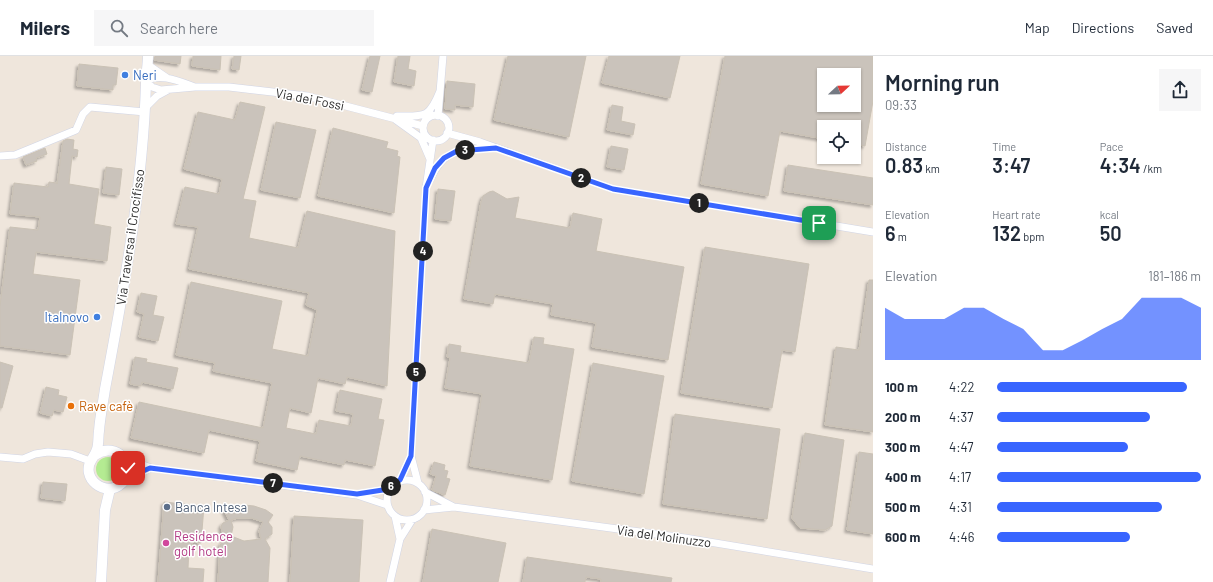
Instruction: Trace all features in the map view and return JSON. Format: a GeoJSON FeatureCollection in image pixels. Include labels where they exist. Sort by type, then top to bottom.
{"type":"FeatureCollection","features":[{"type":"Feature","properties":{"kind":"street"},"geometry":{"type":"LineString","coordinates":[[438,116],[443,56]]}},
{"type":"Feature","properties":{"kind":"street","name":"Via dei Fossi"},"geometry":{"type":"LineString","coordinates":[[148,60],[167,78]]}},
{"type":"Feature","properties":{"kind":"street","name":"Via Traversa il Crocifisso"},"geometry":{"type":"LineString","coordinates":[[105,510],[98,486],[93,483],[88,470],[92,458],[98,448],[101,416],[130,247],[139,181],[148,60]]}},
{"type":"Feature","properties":{"kind":"street","name":"Via dei Fossi"},"geometry":{"type":"LineString","coordinates":[[195,86],[167,78],[155,77],[146,81],[156,89],[168,90],[195,86],[229,87],[307,96],[423,126]]}},
{"type":"Feature","properties":{"kind":"street","name":"Via dei Fossi"},"geometry":{"type":"LineString","coordinates":[[145,110],[157,96],[168,90]]}},
{"type":"Feature","properties":{"kind":"street"},"geometry":{"type":"LineString","coordinates":[[389,116],[422,116],[430,110],[440,91]]}},
{"type":"Feature","properties":{"kind":"street"},"geometry":{"type":"LineString","coordinates":[[0,156],[15,155],[76,130],[82,114],[90,107],[145,110]]}},
{"type":"Feature","properties":{"kind":"street"},"geometry":{"type":"LineString","coordinates":[[389,116],[421,138],[430,160]]}},
{"type":"Feature","properties":{"kind":"street"},"geometry":{"type":"LineString","coordinates":[[438,116],[445,119],[447,122],[448,133],[443,138],[433,140],[429,139],[424,133],[423,126],[431,117],[438,116]]}},
{"type":"Feature","properties":{"kind":"street"},"geometry":{"type":"LineString","coordinates":[[448,133],[496,148],[613,189],[873,232]]}},
{"type":"Feature","properties":{"kind":"street"},"geometry":{"type":"LineString","coordinates":[[418,483],[406,479],[400,480],[392,485],[387,494],[387,505],[390,512],[400,519],[412,520],[417,518],[424,510],[427,498],[425,492],[418,483],[411,456],[426,188],[433,140]]}},
{"type":"Feature","properties":{"kind":"street"},"geometry":{"type":"LineString","coordinates":[[426,188],[435,168],[444,158],[457,151],[496,148]]}},
{"type":"Feature","properties":{"kind":"street","name":"Via Traversa il Crocifisso"},"geometry":{"type":"LineString","coordinates":[[101,416],[106,450]]}},
{"type":"Feature","properties":{"kind":"street"},"geometry":{"type":"LineString","coordinates":[[0,457],[23,459],[35,454],[48,452],[92,458],[100,452],[112,450],[119,453],[124,458],[128,468],[125,479]]}},
{"type":"Feature","properties":{"kind":"street"},"geometry":{"type":"LineString","coordinates":[[400,480],[411,456]]}},
{"type":"Feature","properties":{"kind":"street"},"geometry":{"type":"LineString","coordinates":[[124,458],[150,468],[357,494],[387,505]]}},
{"type":"Feature","properties":{"kind":"street"},"geometry":{"type":"LineString","coordinates":[[98,486],[104,489],[117,487],[125,479],[150,468]]}},
{"type":"Feature","properties":{"kind":"street","name":"Via Traversa il Crocifisso"},"geometry":{"type":"LineString","coordinates":[[101,582],[105,510],[110,489]]}},
{"type":"Feature","properties":{"kind":"street"},"geometry":{"type":"LineString","coordinates":[[357,494],[389,489]]}},
{"type":"Feature","properties":{"kind":"street","name":"Via del Molinuzzo"},"geometry":{"type":"LineString","coordinates":[[425,492],[454,507]]}},
{"type":"Feature","properties":{"kind":"street","name":"Via del Molinuzzo"},"geometry":{"type":"LineString","coordinates":[[424,510],[454,507],[685,538],[873,569]]}},
{"type":"Feature","properties":{"kind":"street"},"geometry":{"type":"LineString","coordinates":[[395,516],[400,539]]}},
{"type":"Feature","properties":{"kind":"street"},"geometry":{"type":"LineString","coordinates":[[390,582],[400,539],[412,520]]}},
{"type":"Feature","properties":{"kind":"green space"},"geometry":{"type":"Polygon","coordinates":[[[108,457],[116,461],[120,469],[116,477],[108,481],[100,477],[96,469],[100,461],[108,457]]]}},
{"type":"Feature","properties":{"kind":"building"},"geometry":{"type":"Polygon","coordinates":[[[155,56],[181,56],[180,64],[154,60],[155,56]]]}},
{"type":"Feature","properties":{"kind":"building"},"geometry":{"type":"Polygon","coordinates":[[[193,56],[221,56],[220,70],[192,66],[193,56]]]}},
{"type":"Feature","properties":{"kind":"building"},"geometry":{"type":"Polygon","coordinates":[[[234,56],[241,56],[239,70],[232,69],[234,56]]]}},
{"type":"Feature","properties":{"kind":"building"},"geometry":{"type":"Polygon","coordinates":[[[370,56],[380,56],[372,92],[362,90],[370,56]]]}},
{"type":"Feature","properties":{"kind":"building"},"geometry":{"type":"Polygon","coordinates":[[[398,56],[410,56],[408,69],[416,71],[414,86],[394,82],[398,56]]]}},
{"type":"Feature","properties":{"kind":"building"},"geometry":{"type":"Polygon","coordinates":[[[508,56],[586,56],[569,137],[494,120],[508,56]]]}},
{"type":"Feature","properties":{"kind":"building"},"geometry":{"type":"Polygon","coordinates":[[[609,56],[680,56],[670,98],[602,83],[609,56]]]}},
{"type":"Feature","properties":{"kind":"building"},"geometry":{"type":"Polygon","coordinates":[[[725,56],[873,56],[873,101],[865,146],[861,145],[861,120],[817,120],[817,138],[780,131],[768,196],[701,184],[725,56]]]}},
{"type":"Feature","properties":{"kind":"building"},"geometry":{"type":"Polygon","coordinates":[[[79,64],[118,68],[116,85],[113,85],[113,90],[77,86],[79,64]]]}},
{"type":"Feature","properties":{"kind":"building"},"geometry":{"type":"Polygon","coordinates":[[[447,81],[475,84],[473,107],[455,105],[455,110],[445,109],[447,81]]]}},
{"type":"Feature","properties":{"kind":"building"},"geometry":{"type":"Polygon","coordinates":[[[240,102],[265,107],[243,199],[256,201],[249,238],[298,248],[307,211],[395,231],[387,386],[347,377],[345,384],[318,378],[311,413],[290,408],[286,428],[316,434],[319,420],[351,426],[353,414],[336,411],[340,390],[382,399],[378,419],[384,420],[375,466],[345,460],[344,465],[300,456],[297,470],[256,461],[260,441],[209,430],[204,453],[131,438],[139,402],[263,428],[272,383],[213,371],[215,363],[176,355],[191,282],[282,301],[272,349],[308,356],[317,310],[306,305],[309,293],[189,269],[198,227],[176,224],[185,187],[219,194],[222,179],[184,169],[198,112],[235,120],[240,102]]]}},
{"type":"Feature","properties":{"kind":"building"},"geometry":{"type":"Polygon","coordinates":[[[612,105],[623,107],[621,121],[635,124],[633,135],[607,130],[612,105]]]}},
{"type":"Feature","properties":{"kind":"building"},"geometry":{"type":"Polygon","coordinates":[[[276,122],[316,130],[300,198],[261,190],[276,122]]]}},
{"type":"Feature","properties":{"kind":"building"},"geometry":{"type":"Polygon","coordinates":[[[333,128],[388,142],[386,148],[398,151],[397,156],[400,157],[394,213],[318,196],[333,128]]]}},
{"type":"Feature","properties":{"kind":"building"},"geometry":{"type":"Polygon","coordinates":[[[67,139],[74,140],[73,149],[78,150],[77,157],[72,156],[69,184],[99,189],[94,224],[111,227],[107,261],[36,252],[33,274],[80,280],[70,355],[0,346],[0,306],[10,227],[38,230],[40,217],[10,214],[14,183],[48,187],[49,182],[57,184],[63,141],[67,139]]]}},
{"type":"Feature","properties":{"kind":"building"},"geometry":{"type":"Polygon","coordinates":[[[611,146],[628,149],[624,170],[607,167],[611,146]]]}},
{"type":"Feature","properties":{"kind":"building"},"geometry":{"type":"Polygon","coordinates":[[[45,148],[47,154],[36,158],[37,161],[26,165],[23,157],[45,148]]]}},
{"type":"Feature","properties":{"kind":"building"},"geometry":{"type":"Polygon","coordinates":[[[788,165],[873,178],[873,205],[784,191],[788,165]]]}},
{"type":"Feature","properties":{"kind":"building"},"geometry":{"type":"Polygon","coordinates":[[[106,167],[122,169],[119,195],[103,193],[106,167]]]}},
{"type":"Feature","properties":{"kind":"building"},"geometry":{"type":"Polygon","coordinates":[[[438,189],[455,191],[451,221],[435,219],[438,189]]]}},
{"type":"Feature","properties":{"kind":"building"},"geometry":{"type":"Polygon","coordinates":[[[493,191],[507,199],[519,197],[515,218],[570,228],[573,213],[602,219],[596,251],[684,267],[668,360],[592,347],[596,323],[551,315],[553,304],[495,294],[493,304],[464,299],[481,202],[483,196],[493,191]]]}},
{"type":"Feature","properties":{"kind":"building"},"geometry":{"type":"Polygon","coordinates":[[[705,247],[809,264],[795,352],[782,350],[772,408],[681,393],[705,247]]]}},
{"type":"Feature","properties":{"kind":"building"},"geometry":{"type":"Polygon","coordinates":[[[869,280],[873,280],[873,432],[825,425],[836,347],[859,350],[869,280]]]}},
{"type":"Feature","properties":{"kind":"building"},"geometry":{"type":"Polygon","coordinates":[[[141,293],[157,296],[153,315],[164,317],[158,341],[139,337],[144,314],[137,312],[141,293]]]}},
{"type":"Feature","properties":{"kind":"building"},"geometry":{"type":"Polygon","coordinates":[[[534,337],[544,338],[543,344],[574,349],[552,480],[470,466],[482,394],[445,388],[450,358],[447,357],[449,344],[461,346],[460,352],[529,363],[534,337]]]}},
{"type":"Feature","properties":{"kind":"building"},"geometry":{"type":"Polygon","coordinates":[[[135,357],[147,359],[146,362],[178,368],[173,389],[142,382],[141,386],[130,384],[135,357]]]}},
{"type":"Feature","properties":{"kind":"building"},"geometry":{"type":"Polygon","coordinates":[[[0,362],[13,366],[2,408],[0,408],[0,362]]]}},
{"type":"Feature","properties":{"kind":"building"},"geometry":{"type":"Polygon","coordinates":[[[593,363],[664,376],[644,494],[572,481],[593,363]]]}},
{"type":"Feature","properties":{"kind":"building"},"geometry":{"type":"Polygon","coordinates":[[[46,387],[59,390],[58,395],[67,397],[63,412],[54,410],[52,416],[40,413],[46,387]]]}},
{"type":"Feature","properties":{"kind":"building"},"geometry":{"type":"Polygon","coordinates":[[[675,414],[780,429],[767,519],[663,504],[675,414]]]}},
{"type":"Feature","properties":{"kind":"building"},"geometry":{"type":"Polygon","coordinates":[[[805,433],[844,440],[832,526],[825,530],[800,528],[792,518],[805,433]]]}},
{"type":"Feature","properties":{"kind":"building"},"geometry":{"type":"Polygon","coordinates":[[[859,452],[873,454],[873,534],[847,530],[859,452]]]}},
{"type":"Feature","properties":{"kind":"building"},"geometry":{"type":"Polygon","coordinates":[[[434,462],[445,465],[444,470],[448,471],[446,478],[450,479],[445,495],[432,490],[436,476],[430,474],[434,462]]]}},
{"type":"Feature","properties":{"kind":"building"},"geometry":{"type":"Polygon","coordinates":[[[43,482],[67,484],[65,501],[41,498],[43,482]]]}},
{"type":"Feature","properties":{"kind":"building"},"geometry":{"type":"Polygon","coordinates":[[[164,502],[204,506],[201,543],[192,542],[191,548],[189,548],[188,568],[204,569],[203,582],[158,582],[164,502]]]}},
{"type":"Feature","properties":{"kind":"building"},"geometry":{"type":"Polygon","coordinates":[[[244,505],[254,506],[266,510],[273,515],[268,522],[272,527],[272,534],[265,539],[270,548],[268,582],[218,582],[220,545],[227,536],[222,532],[221,526],[229,520],[224,510],[244,505]],[[238,518],[231,520],[233,527],[231,536],[244,541],[261,539],[259,531],[263,522],[251,518],[238,518]]]}},
{"type":"Feature","properties":{"kind":"building"},"geometry":{"type":"Polygon","coordinates":[[[294,516],[363,520],[359,582],[290,582],[294,516]]]}},
{"type":"Feature","properties":{"kind":"building"},"geometry":{"type":"Polygon","coordinates":[[[432,529],[506,543],[498,582],[423,582],[432,529]]]}},
{"type":"Feature","properties":{"kind":"building"},"geometry":{"type":"Polygon","coordinates":[[[527,557],[672,578],[671,582],[601,582],[601,579],[586,577],[585,582],[523,582],[527,557]]]}},
{"type":"Feature","properties":{"kind":"place","name":"Neri"},"geometry":{"type":"Point","coordinates":[125,75]}},
{"type":"Feature","properties":{"kind":"place","name":"Italnovo"},"geometry":{"type":"Point","coordinates":[97,317]}},
{"type":"Feature","properties":{"kind":"place","name":"Rave cafè"},"geometry":{"type":"Point","coordinates":[71,406]}},
{"type":"Feature","properties":{"kind":"place","name":"Banca Intesa"},"geometry":{"type":"Point","coordinates":[167,507]}},
{"type":"Feature","properties":{"kind":"place","name":"Residence golf hotel"},"geometry":{"type":"Point","coordinates":[166,543]}},
{"type":"Feature","properties":{"kind":"route"},"geometry":{"type":"LineString","coordinates":[[128,468],[125,479],[150,468],[357,494],[389,489],[400,480],[411,456],[426,188],[435,168],[444,158],[457,151],[496,148],[613,189],[819,223]]}}]}
